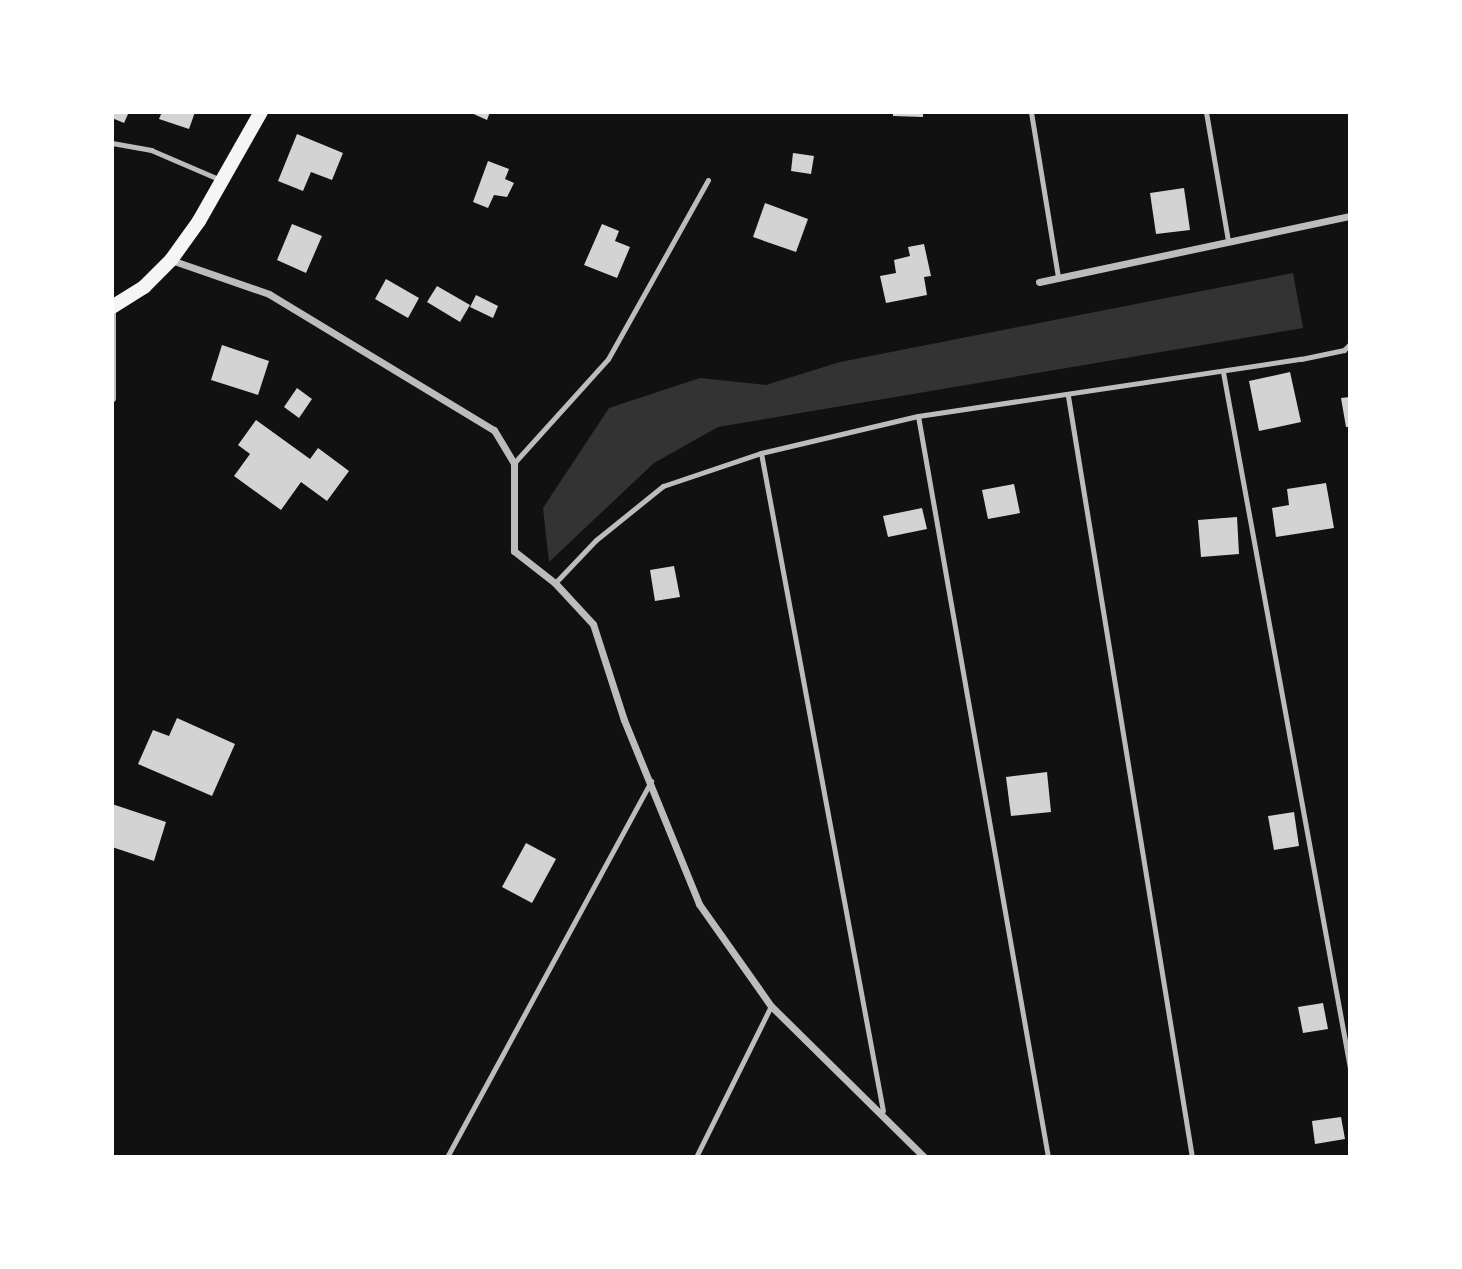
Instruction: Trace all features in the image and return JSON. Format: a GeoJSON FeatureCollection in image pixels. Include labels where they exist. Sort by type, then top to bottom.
{"type":"FeatureCollection","features":[{"type":"Feature","properties":{"kind":"main road"},"geometry":{"type":"LineString","coordinates":[[112,307],[144,286],[171,260],[261,112]]}},
{"type":"Feature","properties":{"kind":"street"},"geometry":{"type":"LineString","coordinates":[[1039,282],[1350,216]]}},
{"type":"Feature","properties":{"kind":"street"},"geometry":{"type":"LineString","coordinates":[[171,260],[269,294],[494,430],[514,463],[514,551],[555,583],[593,624],[624,720],[699,904],[771,1006],[883,1111],[924,1157]]}},
{"type":"Feature","properties":{"kind":"street"},"geometry":{"type":"LineString","coordinates":[[112,307],[112,398]]}},
{"type":"Feature","properties":{"kind":"lane"},"geometry":{"type":"LineString","coordinates":[[1031,112],[1058,278]]}},
{"type":"Feature","properties":{"kind":"lane"},"geometry":{"type":"LineString","coordinates":[[1206,112],[1228,241]]}},
{"type":"Feature","properties":{"kind":"lane"},"geometry":{"type":"LineString","coordinates":[[112,143],[151,150],[221,180]]}},
{"type":"Feature","properties":{"kind":"lane"},"geometry":{"type":"LineString","coordinates":[[514,463],[608,359],[708,180]]}},
{"type":"Feature","properties":{"kind":"lane"},"geometry":{"type":"LineString","coordinates":[[555,583],[596,540],[663,486],[761,453],[918,416],[1223,372],[1344,350],[1350,344]]}},
{"type":"Feature","properties":{"kind":"lane"},"geometry":{"type":"LineString","coordinates":[[1223,372],[1350,1068]]}},
{"type":"Feature","properties":{"kind":"lane"},"geometry":{"type":"LineString","coordinates":[[1068,396],[1192,1157]]}},
{"type":"Feature","properties":{"kind":"lane"},"geometry":{"type":"LineString","coordinates":[[918,416],[1048,1157]]}},
{"type":"Feature","properties":{"kind":"lane"},"geometry":{"type":"LineString","coordinates":[[761,453],[883,1111]]}},
{"type":"Feature","properties":{"kind":"lane"},"geometry":{"type":"LineString","coordinates":[[447,1157],[651,782]]}},
{"type":"Feature","properties":{"kind":"lane"},"geometry":{"type":"LineString","coordinates":[[696,1157],[771,1006]]}},
{"type":"Feature","properties":{"kind":"shaded area"},"geometry":{"type":"Polygon","coordinates":[[[1293,273],[1303,328],[718,427],[654,463],[549,562],[543,508],[609,408],[700,378],[766,385],[840,362],[1293,273]]]}},
{"type":"Feature","properties":{"kind":"building"},"geometry":{"type":"Polygon","coordinates":[[[112,112],[129,112],[124,123],[112,118],[112,112]]]}},
{"type":"Feature","properties":{"kind":"building"},"geometry":{"type":"Polygon","coordinates":[[[162,112],[195,112],[189,129],[159,119],[162,112]]]}},
{"type":"Feature","properties":{"kind":"building"},"geometry":{"type":"Polygon","coordinates":[[[469,112],[490,112],[487,120],[469,112]]]}},
{"type":"Feature","properties":{"kind":"building"},"geometry":{"type":"Polygon","coordinates":[[[893,112],[923,112],[923,117],[893,116],[893,112]]]}},
{"type":"Feature","properties":{"kind":"building"},"geometry":{"type":"Polygon","coordinates":[[[297,134],[343,153],[332,180],[311,172],[303,191],[278,181],[297,134]]]}},
{"type":"Feature","properties":{"kind":"building"},"geometry":{"type":"Polygon","coordinates":[[[793,153],[814,156],[811,174],[791,171],[793,153]]]}},
{"type":"Feature","properties":{"kind":"building"},"geometry":{"type":"Polygon","coordinates":[[[488,161],[509,169],[505,179],[514,183],[507,197],[494,195],[488,208],[473,202],[488,161]]]}},
{"type":"Feature","properties":{"kind":"building"},"geometry":{"type":"Polygon","coordinates":[[[1184,188],[1190,230],[1156,234],[1150,193],[1184,188]]]}},
{"type":"Feature","properties":{"kind":"building"},"geometry":{"type":"Polygon","coordinates":[[[765,203],[808,219],[796,252],[753,237],[765,203]]]}},
{"type":"Feature","properties":{"kind":"building"},"geometry":{"type":"Polygon","coordinates":[[[292,224],[322,236],[306,273],[277,260],[292,224]]]}},
{"type":"Feature","properties":{"kind":"building"},"geometry":{"type":"Polygon","coordinates":[[[602,224],[619,231],[615,241],[630,247],[617,278],[584,265],[602,224]]]}},
{"type":"Feature","properties":{"kind":"building"},"geometry":{"type":"Polygon","coordinates":[[[924,244],[931,276],[924,277],[927,295],[886,303],[880,276],[896,273],[894,260],[910,256],[908,247],[924,244]]]}},
{"type":"Feature","properties":{"kind":"building"},"geometry":{"type":"Polygon","coordinates":[[[386,279],[419,298],[408,318],[375,299],[386,279]]]}},
{"type":"Feature","properties":{"kind":"building"},"geometry":{"type":"Polygon","coordinates":[[[437,286],[470,305],[460,322],[427,302],[437,286]]]}},
{"type":"Feature","properties":{"kind":"building"},"geometry":{"type":"Polygon","coordinates":[[[476,295],[498,306],[493,318],[470,307],[476,295]]]}},
{"type":"Feature","properties":{"kind":"building"},"geometry":{"type":"Polygon","coordinates":[[[222,345],[269,361],[258,395],[211,380],[222,345]]]}},
{"type":"Feature","properties":{"kind":"building"},"geometry":{"type":"Polygon","coordinates":[[[1290,372],[1301,422],[1259,431],[1249,381],[1290,372]]]}},
{"type":"Feature","properties":{"kind":"building"},"geometry":{"type":"Polygon","coordinates":[[[297,388],[312,399],[299,418],[284,407],[297,388]]]}},
{"type":"Feature","properties":{"kind":"building"},"geometry":{"type":"Polygon","coordinates":[[[1350,397],[1350,427],[1346,427],[1341,398],[1350,397]]]}},
{"type":"Feature","properties":{"kind":"building"},"geometry":{"type":"Polygon","coordinates":[[[256,420],[310,459],[318,448],[349,471],[327,501],[301,482],[281,510],[234,476],[250,454],[238,445],[256,420]]]}},
{"type":"Feature","properties":{"kind":"building"},"geometry":{"type":"Polygon","coordinates":[[[1326,483],[1334,528],[1276,537],[1272,508],[1289,505],[1287,489],[1326,483]]]}},
{"type":"Feature","properties":{"kind":"building"},"geometry":{"type":"Polygon","coordinates":[[[1014,484],[1020,513],[988,519],[982,490],[1014,484]]]}},
{"type":"Feature","properties":{"kind":"building"},"geometry":{"type":"Polygon","coordinates":[[[922,508],[927,529],[888,537],[883,516],[922,508]]]}},
{"type":"Feature","properties":{"kind":"building"},"geometry":{"type":"Polygon","coordinates":[[[1237,517],[1239,554],[1201,557],[1198,520],[1237,517]]]}},
{"type":"Feature","properties":{"kind":"building"},"geometry":{"type":"Polygon","coordinates":[[[674,566],[680,597],[655,601],[650,570],[674,566]]]}},
{"type":"Feature","properties":{"kind":"building"},"geometry":{"type":"Polygon","coordinates":[[[177,718],[235,744],[212,796],[138,764],[153,730],[169,736],[177,718]]]}},
{"type":"Feature","properties":{"kind":"building"},"geometry":{"type":"Polygon","coordinates":[[[1047,772],[1051,812],[1011,816],[1006,777],[1047,772]]]}},
{"type":"Feature","properties":{"kind":"building"},"geometry":{"type":"Polygon","coordinates":[[[112,804],[166,822],[154,861],[112,847],[112,804]]]}},
{"type":"Feature","properties":{"kind":"building"},"geometry":{"type":"Polygon","coordinates":[[[1294,812],[1299,846],[1274,850],[1268,816],[1294,812]]]}},
{"type":"Feature","properties":{"kind":"building"},"geometry":{"type":"Polygon","coordinates":[[[526,843],[556,859],[532,903],[502,887],[526,843]]]}},
{"type":"Feature","properties":{"kind":"building"},"geometry":{"type":"Polygon","coordinates":[[[1323,1003],[1328,1029],[1303,1033],[1298,1007],[1323,1003]]]}},
{"type":"Feature","properties":{"kind":"building"},"geometry":{"type":"Polygon","coordinates":[[[1341,1117],[1345,1139],[1315,1144],[1312,1121],[1341,1117]]]}}]}
